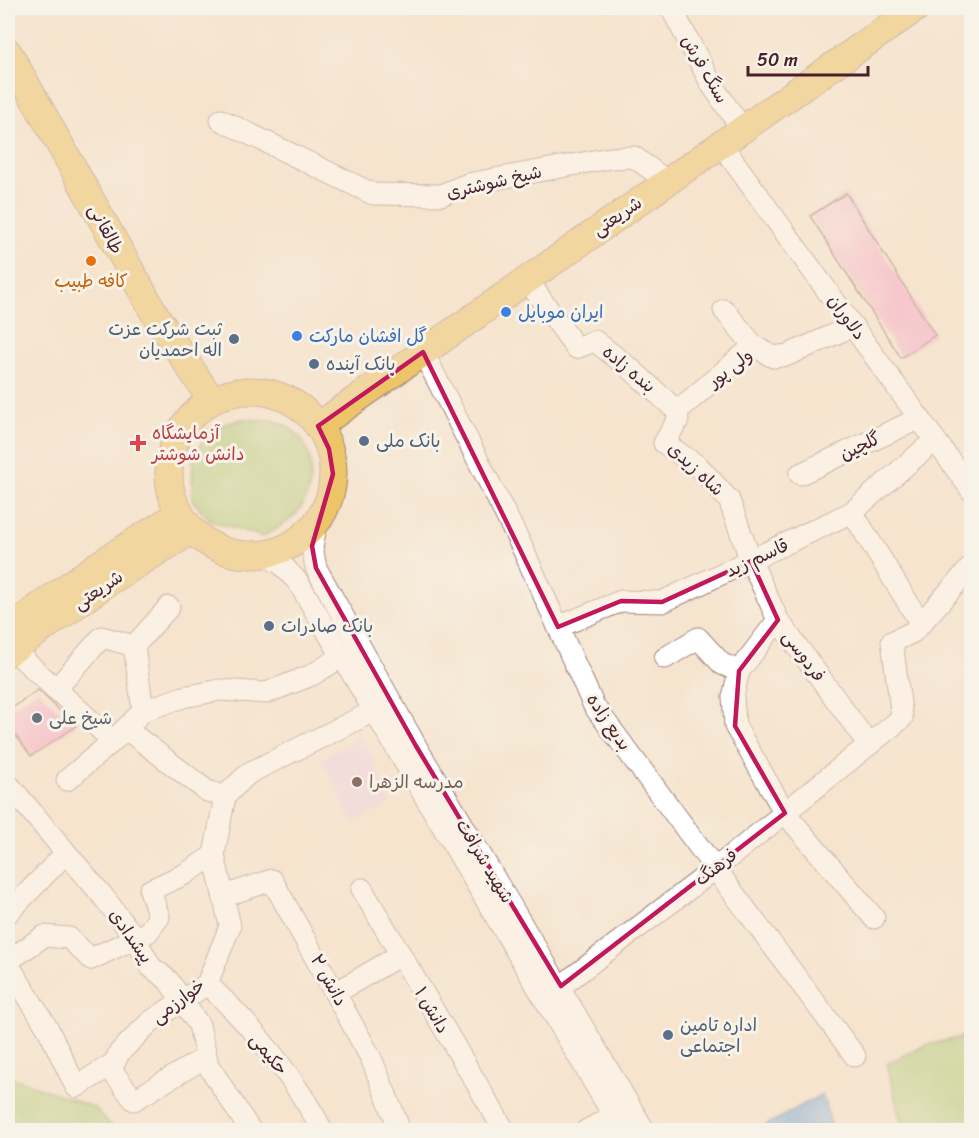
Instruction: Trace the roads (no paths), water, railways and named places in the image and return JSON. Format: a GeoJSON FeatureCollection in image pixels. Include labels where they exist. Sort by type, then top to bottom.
{"type":"FeatureCollection","features":[{"type":"Feature","properties":{"kind":"main road","name":"شریعتی"},"geometry":{"type":"LineString","coordinates":[[318,426],[526,278],[916,8]]}},
{"type":"Feature","properties":{"kind":"main road","name":"طالقانی"},"geometry":{"type":"LineString","coordinates":[[8,52],[156,316],[212,401]]}},
{"type":"Feature","properties":{"kind":"main road"},"geometry":{"type":"LineString","coordinates":[[258,391],[281,397],[302,408],[318,426],[329,449],[333,474],[328,500],[316,523],[294,543],[265,555],[235,555],[207,544],[186,522],[172,498],[168,470],[175,442],[190,418],[212,401],[234,393],[258,391]]}},
{"type":"Feature","properties":{"kind":"main road","name":"شریعتی"},"geometry":{"type":"LineString","coordinates":[[9,644],[110,581],[186,522]]}},
{"type":"Feature","properties":{"kind":"street","name":"سنگ فرش"},"geometry":{"type":"LineString","coordinates":[[671,8],[712,85],[731,137]]}},
{"type":"Feature","properties":{"kind":"street","name":"شیخ شوشتری"},"geometry":{"type":"LineString","coordinates":[[221,120],[374,194],[441,195],[468,184],[610,158],[634,157],[668,181]]}},
{"type":"Feature","properties":{"kind":"street","name":"دلاوران"},"geometry":{"type":"LineString","coordinates":[[731,137],[853,326],[972,491]]}},
{"type":"Feature","properties":{"kind":"street","name":"بنده زاده"},"geometry":{"type":"LineString","coordinates":[[526,278],[576,348],[595,341],[632,370],[677,411]]}},
{"type":"Feature","properties":{"kind":"street"},"geometry":{"type":"LineString","coordinates":[[724,310],[753,346]]}},
{"type":"Feature","properties":{"kind":"street","name":"ولی پور"},"geometry":{"type":"LineString","coordinates":[[677,411],[753,346],[773,357],[788,355],[853,326]]}},
{"type":"Feature","properties":{"kind":"street","name":"بدیع زاده"},"geometry":{"type":"LineString","coordinates":[[423,352],[521,545],[594,706],[855,1056]]}},
{"type":"Feature","properties":{"kind":"street","name":"شاه زیدی"},"geometry":{"type":"LineString","coordinates":[[677,411],[678,420],[664,443],[699,467],[729,500],[751,561]]}},
{"type":"Feature","properties":{"kind":"street","name":"گلچین"},"geometry":{"type":"LineString","coordinates":[[800,474],[920,418]]}},
{"type":"Feature","properties":{"kind":"street","name":"قاسم زید"},"geometry":{"type":"LineString","coordinates":[[558,627],[621,601],[662,602],[852,512],[935,440]]}},
{"type":"Feature","properties":{"kind":"street"},"geometry":{"type":"LineString","coordinates":[[852,512],[921,624],[972,566]]}},
{"type":"Feature","properties":{"kind":"street","name":"شهید شرافت"},"geometry":{"type":"LineString","coordinates":[[316,523],[312,546],[316,568],[416,746],[561,986],[644,1131]]}},
{"type":"Feature","properties":{"kind":"street","name":"شهید شرافت"},"geometry":{"type":"LineString","coordinates":[[265,555],[281,564],[298,582],[618,1123]]}},
{"type":"Feature","properties":{"kind":"street","name":"فردوسی"},"geometry":{"type":"LineString","coordinates":[[751,561],[778,620],[869,745]]}},
{"type":"Feature","properties":{"kind":"street"},"geometry":{"type":"LineString","coordinates":[[143,711],[134,646],[169,607]]}},
{"type":"Feature","properties":{"kind":"street"},"geometry":{"type":"LineString","coordinates":[[778,620],[739,671],[733,697],[735,726],[785,813],[874,918]]}},
{"type":"Feature","properties":{"kind":"street","name":"فرهنگ"},"geometry":{"type":"LineString","coordinates":[[561,986],[715,869],[902,718],[892,642],[913,632],[921,624]]}},
{"type":"Feature","properties":{"kind":"street"},"geometry":{"type":"LineString","coordinates":[[55,690],[102,637],[134,646]]}},
{"type":"Feature","properties":{"kind":"street"},"geometry":{"type":"LineString","coordinates":[[665,658],[698,638],[722,664],[739,671]]}},
{"type":"Feature","properties":{"kind":"street"},"geometry":{"type":"LineString","coordinates":[[9,644],[55,690],[119,735],[207,791],[225,796]]}},
{"type":"Feature","properties":{"kind":"street"},"geometry":{"type":"LineString","coordinates":[[67,780],[143,711],[183,697],[220,690],[266,693],[312,675],[341,657]]}},
{"type":"Feature","properties":{"kind":"street"},"geometry":{"type":"LineString","coordinates":[[8,963],[44,936],[69,938],[91,959],[148,932],[159,917],[150,890],[185,874],[214,855],[225,796],[249,773],[374,711]]}},
{"type":"Feature","properties":{"kind":"street","name":"پیشدادی"},"geometry":{"type":"LineString","coordinates":[[8,784],[135,938],[152,967],[168,980],[200,1025],[208,1065],[224,1094],[250,1131]]}},
{"type":"Feature","properties":{"kind":"street"},"geometry":{"type":"LineString","coordinates":[[8,913],[65,854]]}},
{"type":"Feature","properties":{"kind":"street","name":"خوارزمی"},"geometry":{"type":"LineString","coordinates":[[8,963],[48,1029],[76,1087],[114,1063],[119,1053],[150,1022],[207,984],[230,926],[214,855]]}},
{"type":"Feature","properties":{"kind":"street","name":"دانش ۲"},"geometry":{"type":"LineString","coordinates":[[224,896],[272,880],[337,992],[371,1058],[400,1131]]}},
{"type":"Feature","properties":{"kind":"street","name":"دانش ۱"},"geometry":{"type":"LineString","coordinates":[[362,889],[504,1131]]}},
{"type":"Feature","properties":{"kind":"street"},"geometry":{"type":"LineString","coordinates":[[337,992],[400,955]]}},
{"type":"Feature","properties":{"kind":"street","name":"حکیمی"},"geometry":{"type":"LineString","coordinates":[[207,984],[228,1004],[298,1089],[322,1131]]}},
{"type":"Feature","properties":{"kind":"street"},"geometry":{"type":"LineString","coordinates":[[114,1063],[111,1070],[134,1100],[206,1057]]}},
{"type":"Feature","properties":{"kind":"street"},"geometry":{"type":"LineString","coordinates":[[587,1131],[618,1123]]}},
{"type":"Feature","properties":{"kind":"water"},"geometry":{"type":"Polygon","coordinates":[[[822,1094],[833,1130],[757,1130],[822,1094]]]}},
{"type":"Feature","properties":{"kind":"place","name":"کافه طبیب"},"geometry":{"type":"Point","coordinates":[91,261]}},
{"type":"Feature","properties":{"kind":"place","name":"ایران موبایل"},"geometry":{"type":"Point","coordinates":[506,312]}},
{"type":"Feature","properties":{"kind":"place","name":"گل افشان مارکت"},"geometry":{"type":"Point","coordinates":[297,336]}},
{"type":"Feature","properties":{"kind":"place","name":"ثبت شرکت عزت اله احمدیان"},"geometry":{"type":"Point","coordinates":[234,339]}},
{"type":"Feature","properties":{"kind":"place","name":"بانک آینده"},"geometry":{"type":"Point","coordinates":[314,364]}},
{"type":"Feature","properties":{"kind":"place","name":"بانک ملی"},"geometry":{"type":"Point","coordinates":[364,441]}},
{"type":"Feature","properties":{"kind":"place","name":"آزمایشگاه دانش شوشتر"},"geometry":{"type":"Point","coordinates":[138,443]}},
{"type":"Feature","properties":{"kind":"place","name":"بانک صادرات"},"geometry":{"type":"Point","coordinates":[269,626]}},
{"type":"Feature","properties":{"kind":"place","name":"شیخ علی"},"geometry":{"type":"Point","coordinates":[37,718]}},
{"type":"Feature","properties":{"kind":"place","name":"مدرسه الزهرا"},"geometry":{"type":"Point","coordinates":[357,782]}},
{"type":"Feature","properties":{"kind":"place","name":"اداره تامین اجتماعی"},"geometry":{"type":"Point","coordinates":[668,1035]}}]}
